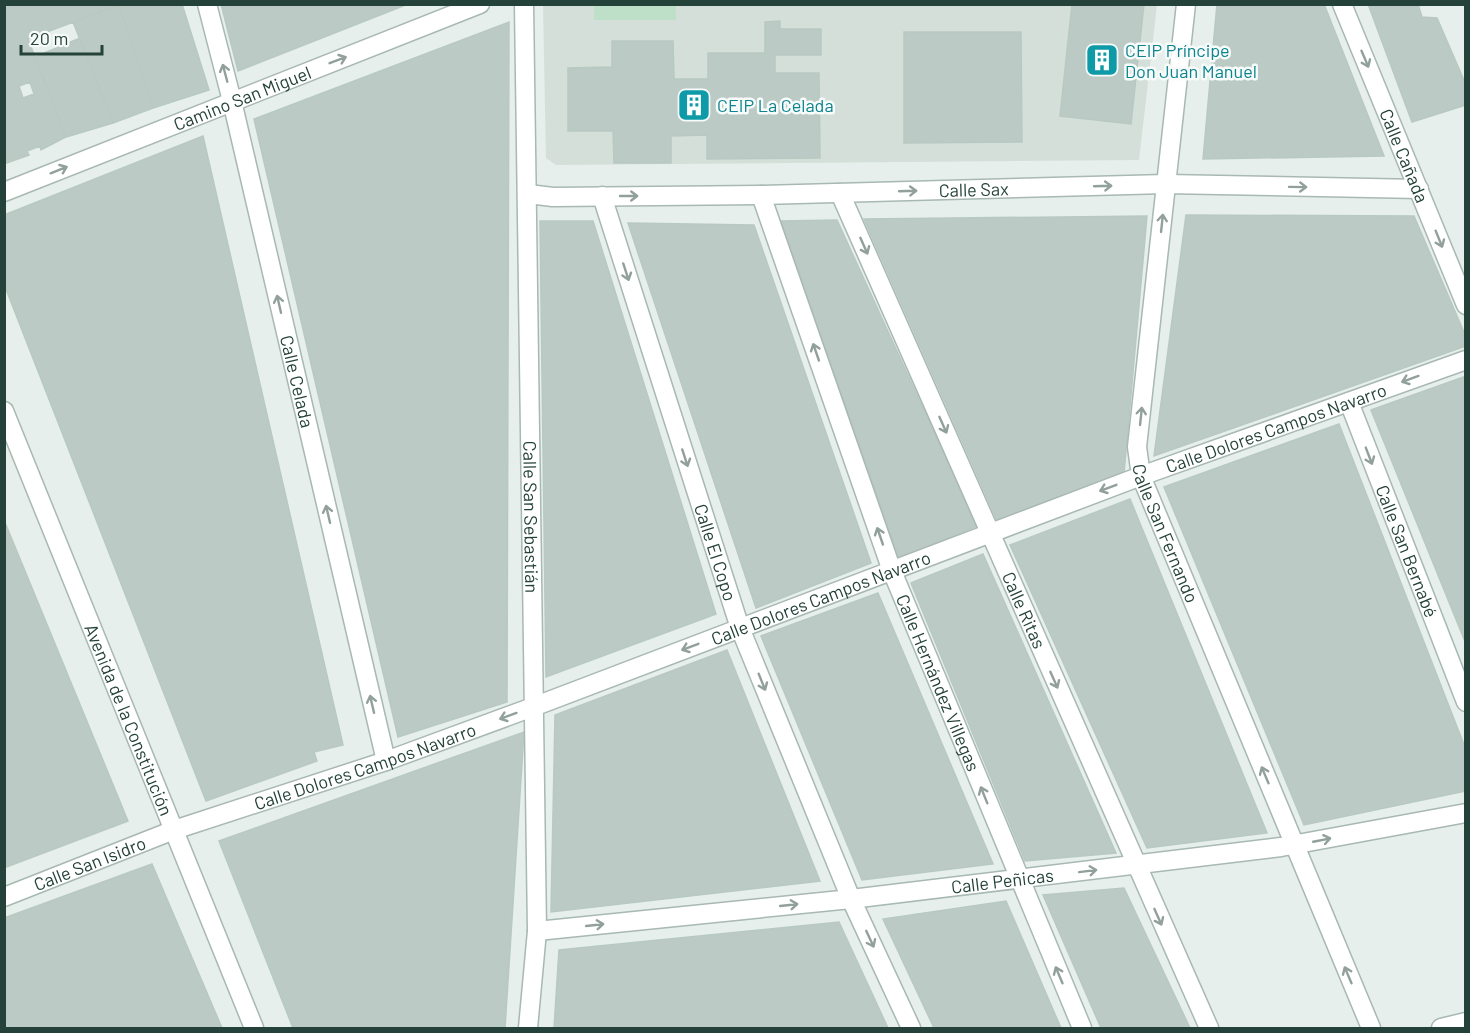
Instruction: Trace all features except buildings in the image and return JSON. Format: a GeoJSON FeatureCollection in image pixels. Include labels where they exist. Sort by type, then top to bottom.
{"type":"FeatureCollection","features":[{"type":"Feature","properties":{"kind":"street","name":"Calle Celada"},"geometry":{"type":"LineString","coordinates":[[207,4],[232,101],[386,761]]}},
{"type":"Feature","properties":{"kind":"street","name":"Camino San Miguel"},"geometry":{"type":"LineString","coordinates":[[4,192],[480,4]]}},
{"type":"Feature","properties":{"kind":"street","name":"Calle San Sebastián"},"geometry":{"type":"LineString","coordinates":[[524,4],[537,931],[528,1029]]}},
{"type":"Feature","properties":{"kind":"street","name":"Calle San Fernando"},"geometry":{"type":"LineString","coordinates":[[1186,4],[1137,447],[1141,476],[1371,1029]]}},
{"type":"Feature","properties":{"kind":"street","name":"Calle Cañada"},"geometry":{"type":"LineString","coordinates":[[1342,4],[1466,305]]}},
{"type":"Feature","properties":{"kind":"street","name":"Calle Sax"},"geometry":{"type":"LineString","coordinates":[[528,194],[553,197],[761,195],[1166,184],[1419,189]]}},
{"type":"Feature","properties":{"kind":"street","name":"Calle Ritas"},"geometry":{"type":"LineString","coordinates":[[840,193],[1209,1029]]}},
{"type":"Feature","properties":{"kind":"street","name":"Calle Hernández Villegas"},"geometry":{"type":"LineString","coordinates":[[761,195],[892,571],[1082,1029]]}},
{"type":"Feature","properties":{"kind":"street","name":"Calle El Copo"},"geometry":{"type":"LineString","coordinates":[[602,196],[740,628],[851,899],[911,1029]]}},
{"type":"Feature","properties":{"kind":"street","name":"Calle Dolores Campos Navarro"},"geometry":{"type":"LineString","coordinates":[[174,830],[386,761],[1141,476],[1466,360]]}},
{"type":"Feature","properties":{"kind":"street","name":"Calle San Bernabé"},"geometry":{"type":"LineString","coordinates":[[1349,402],[1466,702]]}},
{"type":"Feature","properties":{"kind":"street","name":"Avenida de la Constitución"},"geometry":{"type":"LineString","coordinates":[[4,411],[254,1029]]}},
{"type":"Feature","properties":{"kind":"street","name":"Calle Peñicas"},"geometry":{"type":"LineString","coordinates":[[537,931],[851,899],[1294,845],[1466,813]]}},
{"type":"Feature","properties":{"kind":"street","name":"Calle San Isidro"},"geometry":{"type":"LineString","coordinates":[[4,897],[174,830]]}},
{"type":"Feature","properties":{"kind":"street"},"geometry":{"type":"LineString","coordinates":[[1442,1029],[1466,1022]]}},
{"type":"Feature","properties":{"kind":"shaded area"},"geometry":{"type":"Polygon","coordinates":[[[543,5],[1157,5],[1139,160],[556,165],[546,158],[543,5]]]}},
{"type":"Feature","properties":{"kind":"green space"},"geometry":{"type":"Polygon","coordinates":[[[594,5],[676,5],[676,20],[594,20],[594,5]]]}},
{"type":"Feature","properties":{"kind":"place","name":"CEIP Príncipe Don Juan Manuel"},"geometry":{"type":"Point","coordinates":[1102,60]}},
{"type":"Feature","properties":{"kind":"place","name":"CEIP La Celada"},"geometry":{"type":"Point","coordinates":[694,105]}}]}
